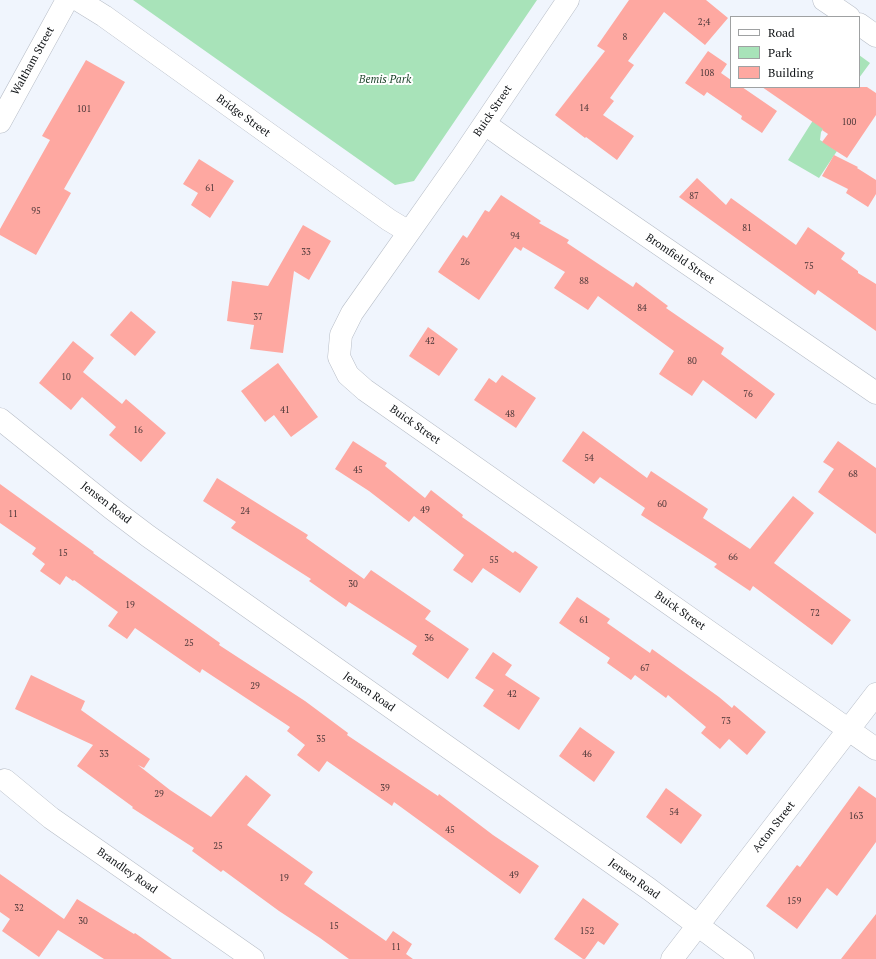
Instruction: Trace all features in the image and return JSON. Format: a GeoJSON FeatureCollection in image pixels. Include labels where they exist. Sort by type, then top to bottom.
{"type":"FeatureCollection","features":[{"type":"Feature","properties":{"kind":"street","name":"Waltham Street"},"geometry":{"type":"LineString","coordinates":[[0,122],[67,0]]}},
{"type":"Feature","properties":{"kind":"street","name":"Bridge Street"},"geometry":{"type":"LineString","coordinates":[[78,0],[104,16],[382,216],[409,232]]}},
{"type":"Feature","properties":{"kind":"street","name":"Buick Street"},"geometry":{"type":"LineString","coordinates":[[568,0],[485,124],[352,313],[341,335],[339,357],[348,375],[365,390],[876,749]]}},
{"type":"Feature","properties":{"kind":"street"},"geometry":{"type":"LineString","coordinates":[[824,0],[848,16]]}},
{"type":"Feature","properties":{"kind":"street"},"geometry":{"type":"LineString","coordinates":[[860,25],[876,36]]}},
{"type":"Feature","properties":{"kind":"street","name":"Bromfield Street"},"geometry":{"type":"LineString","coordinates":[[485,124],[522,151],[876,393]]}},
{"type":"Feature","properties":{"kind":"street","name":"Jensen Road"},"geometry":{"type":"LineString","coordinates":[[0,419],[148,536],[649,889],[743,959]]}},
{"type":"Feature","properties":{"kind":"street","name":"Acton Street"},"geometry":{"type":"LineString","coordinates":[[672,959],[876,694]]}},
{"type":"Feature","properties":{"kind":"street","name":"Brandley Road"},"geometry":{"type":"LineString","coordinates":[[5,780],[51,818],[253,959]]}},
{"type":"Feature","properties":{"kind":"green space","name":"Bemis Park"},"geometry":{"type":"Polygon","coordinates":[[[133,0],[537,0],[414,181],[395,185],[133,0]]]}},
{"type":"Feature","properties":{"kind":"green space"},"geometry":{"type":"Polygon","coordinates":[[[860,56],[870,63],[860,77],[860,56]]]}},
{"type":"Feature","properties":{"kind":"green space"},"geometry":{"type":"Polygon","coordinates":[[[833,88],[852,88],[821,132],[820,140],[837,151],[819,178],[788,160],[833,88]]]}},
{"type":"Feature","properties":{"kind":"building"},"geometry":{"type":"Polygon","coordinates":[[[629,0],[706,0],[728,18],[705,45],[664,12],[628,61],[634,65],[610,98],[614,101],[603,115],[634,136],[617,160],[555,115],[605,51],[597,46],[629,0]]]}},
{"type":"Feature","properties":{"kind":"building"},"geometry":{"type":"Polygon","coordinates":[[[708,51],[727,64],[721,73],[730,79],[730,88],[743,88],[777,111],[762,133],[741,119],[742,116],[707,92],[704,96],[685,83],[708,51]]]}},
{"type":"Feature","properties":{"kind":"building"},"geometry":{"type":"Polygon","coordinates":[[[86,60],[125,82],[64,189],[71,193],[36,255],[0,235],[0,229],[50,140],[42,136],[86,60]]]}},
{"type":"Feature","properties":{"kind":"building"},"geometry":{"type":"Polygon","coordinates":[[[867,87],[876,93],[876,115],[847,158],[822,142],[828,134],[822,130],[823,129],[763,88],[867,87]]]}},
{"type":"Feature","properties":{"kind":"building"},"geometry":{"type":"Polygon","coordinates":[[[834,155],[858,167],[857,168],[876,180],[876,194],[868,207],[846,193],[848,189],[822,176],[834,155]]]}},
{"type":"Feature","properties":{"kind":"building"},"geometry":{"type":"Polygon","coordinates":[[[199,159],[234,181],[210,218],[191,205],[198,193],[183,184],[199,159]]]}},
{"type":"Feature","properties":{"kind":"building"},"geometry":{"type":"Polygon","coordinates":[[[697,178],[726,205],[731,198],[796,245],[808,227],[845,253],[841,259],[858,271],[858,273],[876,284],[876,331],[818,290],[815,295],[679,197],[697,178]]]}},
{"type":"Feature","properties":{"kind":"building"},"geometry":{"type":"Polygon","coordinates":[[[501,195],[541,221],[539,223],[569,240],[567,243],[633,287],[636,282],[668,306],[666,308],[724,348],[721,354],[775,394],[756,419],[703,380],[692,396],[659,374],[674,351],[598,296],[588,310],[554,288],[565,272],[523,247],[521,251],[515,247],[479,300],[438,272],[463,235],[467,238],[485,210],[489,212],[501,195]]]}},
{"type":"Feature","properties":{"kind":"building"},"geometry":{"type":"Polygon","coordinates":[[[303,225],[331,241],[309,280],[294,271],[283,353],[250,349],[254,325],[227,321],[232,281],[268,286],[303,225]]]}},
{"type":"Feature","properties":{"kind":"building"},"geometry":{"type":"Polygon","coordinates":[[[131,311],[156,332],[135,356],[110,335],[131,311]]]}},
{"type":"Feature","properties":{"kind":"building"},"geometry":{"type":"Polygon","coordinates":[[[428,327],[458,349],[439,376],[409,356],[428,327]]]}},
{"type":"Feature","properties":{"kind":"building"},"geometry":{"type":"Polygon","coordinates":[[[73,341],[94,358],[83,372],[122,404],[126,399],[166,433],[141,462],[109,435],[116,427],[82,397],[71,410],[39,383],[73,341]]]}},
{"type":"Feature","properties":{"kind":"building"},"geometry":{"type":"Polygon","coordinates":[[[278,363],[318,417],[291,437],[274,415],[265,422],[241,391],[278,363]]]}},
{"type":"Feature","properties":{"kind":"building"},"geometry":{"type":"Polygon","coordinates":[[[502,375],[536,398],[516,428],[474,400],[489,378],[496,383],[502,375]]]}},
{"type":"Feature","properties":{"kind":"building"},"geometry":{"type":"Polygon","coordinates":[[[583,431],[647,478],[651,471],[708,509],[703,518],[750,549],[793,496],[814,513],[774,563],[851,620],[832,645],[753,586],[750,591],[714,567],[717,564],[641,515],[645,508],[600,477],[594,484],[562,461],[583,431]]]}},
{"type":"Feature","properties":{"kind":"building"},"geometry":{"type":"Polygon","coordinates":[[[353,441],[387,463],[385,466],[425,498],[431,490],[463,515],[462,517],[513,553],[515,551],[538,567],[520,593],[483,568],[472,583],[453,570],[464,555],[414,516],[409,522],[369,491],[335,469],[353,441]]]}},
{"type":"Feature","properties":{"kind":"building"},"geometry":{"type":"Polygon","coordinates":[[[838,441],[876,468],[876,534],[818,492],[834,469],[823,462],[838,441]]]}},
{"type":"Feature","properties":{"kind":"building"},"geometry":{"type":"Polygon","coordinates":[[[217,478],[308,535],[306,538],[364,579],[371,570],[431,611],[425,619],[469,649],[448,679],[412,654],[417,646],[349,602],[346,607],[309,581],[311,579],[231,528],[236,522],[203,501],[217,478]]]}},
{"type":"Feature","properties":{"kind":"building"},"geometry":{"type":"Polygon","coordinates":[[[0,484],[94,552],[93,553],[220,643],[219,645],[305,701],[348,733],[347,735],[438,796],[439,794],[493,835],[539,866],[520,894],[394,802],[392,806],[327,761],[319,772],[297,755],[305,745],[287,731],[290,727],[202,669],[200,673],[135,628],[127,639],[108,626],[118,612],[74,580],[73,581],[66,576],[60,585],[40,571],[45,564],[32,554],[36,548],[0,523],[0,484]]]}},
{"type":"Feature","properties":{"kind":"building"},"geometry":{"type":"Polygon","coordinates":[[[577,597],[610,619],[607,623],[650,653],[652,649],[732,708],[734,705],[766,732],[747,755],[729,739],[720,749],[701,733],[706,727],[668,695],[666,698],[635,675],[631,680],[607,663],[610,658],[559,623],[577,597]]]}},
{"type":"Feature","properties":{"kind":"building"},"geometry":{"type":"Polygon","coordinates":[[[493,652],[512,665],[505,675],[540,698],[519,730],[483,706],[494,690],[475,678],[493,652]]]}},
{"type":"Feature","properties":{"kind":"building"},"geometry":{"type":"Polygon","coordinates":[[[31,675],[85,701],[81,710],[150,759],[144,768],[138,765],[170,790],[211,817],[246,775],[271,795],[247,825],[313,872],[304,884],[386,941],[393,931],[412,944],[406,954],[413,959],[349,959],[223,870],[221,872],[192,851],[194,848],[132,808],[133,807],[77,766],[93,745],[15,709],[31,675]]]}},
{"type":"Feature","properties":{"kind":"building"},"geometry":{"type":"Polygon","coordinates":[[[580,727],[615,752],[594,782],[559,756],[580,727]]]}},
{"type":"Feature","properties":{"kind":"building"},"geometry":{"type":"Polygon","coordinates":[[[859,786],[876,798],[876,842],[837,896],[827,888],[797,929],[766,906],[797,865],[800,867],[859,786]]]}},
{"type":"Feature","properties":{"kind":"building"},"geometry":{"type":"Polygon","coordinates":[[[666,788],[702,815],[681,844],[646,817],[666,788]]]}},
{"type":"Feature","properties":{"kind":"building"},"geometry":{"type":"Polygon","coordinates":[[[0,874],[64,919],[77,899],[134,934],[135,933],[172,959],[104,959],[58,930],[39,957],[2,931],[10,919],[0,912],[0,874]]]}},
{"type":"Feature","properties":{"kind":"building"},"geometry":{"type":"Polygon","coordinates":[[[583,898],[619,924],[604,945],[598,941],[585,959],[554,939],[583,898]]]}},
{"type":"Feature","properties":{"kind":"building"},"geometry":{"type":"Polygon","coordinates":[[[876,914],[876,959],[841,959],[876,914]]]}}]}
